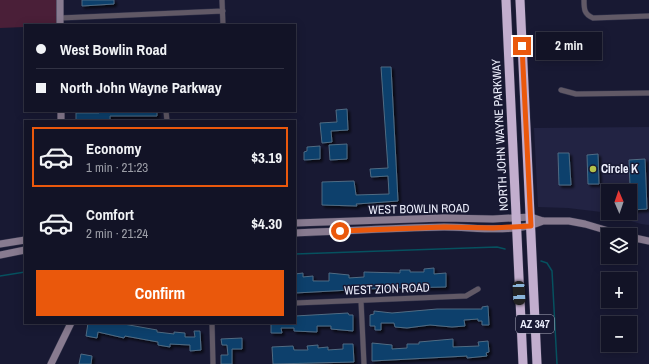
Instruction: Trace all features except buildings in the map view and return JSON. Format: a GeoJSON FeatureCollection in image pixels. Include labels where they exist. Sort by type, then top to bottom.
{"type":"FeatureCollection","features":[{"type":"Feature","properties":{"kind":"highway","name":"NORTH JOHN WAYNE PARKWAY"},"geometry":{"type":"LineString","coordinates":[[506,0],[523,364]]}},
{"type":"Feature","properties":{"kind":"highway","name":"AZ 347"},"geometry":{"type":"LineString","coordinates":[[520,0],[537,364]]}},
{"type":"Feature","properties":{"kind":"street"},"geometry":{"type":"LineString","coordinates":[[60,0],[60,22],[223,11]]}},
{"type":"Feature","properties":{"kind":"street"},"geometry":{"type":"LineString","coordinates":[[222,0],[223,24]]}},
{"type":"Feature","properties":{"kind":"street"},"geometry":{"type":"LineString","coordinates":[[584,0],[584,10],[588,16],[593,18],[649,16]]}},
{"type":"Feature","properties":{"kind":"street"},"geometry":{"type":"LineString","coordinates":[[561,90],[576,94],[649,93]]}},
{"type":"Feature","properties":{"kind":"street","name":"WEST BOWLIN ROAD"},"geometry":{"type":"LineString","coordinates":[[296,223],[444,218],[516,223]]}},
{"type":"Feature","properties":{"kind":"street","name":"WEST BOWLIN ROAD"},"geometry":{"type":"LineString","coordinates":[[296,233],[444,227],[543,221],[569,221],[601,229]]}},
{"type":"Feature","properties":{"kind":"street"},"geometry":{"type":"LineString","coordinates":[[637,238],[649,241]]}},
{"type":"Feature","properties":{"kind":"street"},"geometry":{"type":"LineString","coordinates":[[0,244],[24,240]]}},
{"type":"Feature","properties":{"kind":"street"},"geometry":{"type":"LineString","coordinates":[[0,255],[24,250]]}},
{"type":"Feature","properties":{"kind":"street","name":"WEST ZION ROAD"},"geometry":{"type":"LineString","coordinates":[[296,303],[466,296],[478,288]]}},
{"type":"Feature","properties":{"kind":"street"},"geometry":{"type":"LineString","coordinates":[[361,301],[364,364]]}},
{"type":"Feature","properties":{"kind":"street"},"geometry":{"type":"LineString","coordinates":[[51,364],[71,324]]}},
{"type":"Feature","properties":{"kind":"street"},"geometry":{"type":"LineString","coordinates":[[212,324],[213,364]]}},
{"type":"Feature","properties":{"kind":"shaded area"},"geometry":{"type":"Polygon","coordinates":[[[0,0],[60,0],[60,24],[24,24],[24,27],[0,28],[0,0]]]}},
{"type":"Feature","properties":{"kind":"shaded area"},"geometry":{"type":"Polygon","coordinates":[[[649,127],[649,225],[628,220],[637,220],[637,184],[601,184],[601,212],[568,208],[538,207],[534,128],[649,127]]]}},
{"type":"Feature","properties":{"kind":"waterway"},"geometry":{"type":"LineString","coordinates":[[296,254],[497,247],[505,249]]}},
{"type":"Feature","properties":{"kind":"waterway"},"geometry":{"type":"LineString","coordinates":[[541,261],[547,263],[552,271],[557,364]]}},
{"type":"Feature","properties":{"kind":"waterway"},"geometry":{"type":"LineString","coordinates":[[0,276],[24,272]]}},
{"type":"Feature","properties":{"kind":"place","name":"Circle K"},"geometry":{"type":"Point","coordinates":[593,169]}},
{"type":"Feature","properties":{"kind":"route"},"geometry":{"type":"LineString","coordinates":[[340,231],[444,227],[493,228],[531,226],[522,46]]}}]}
